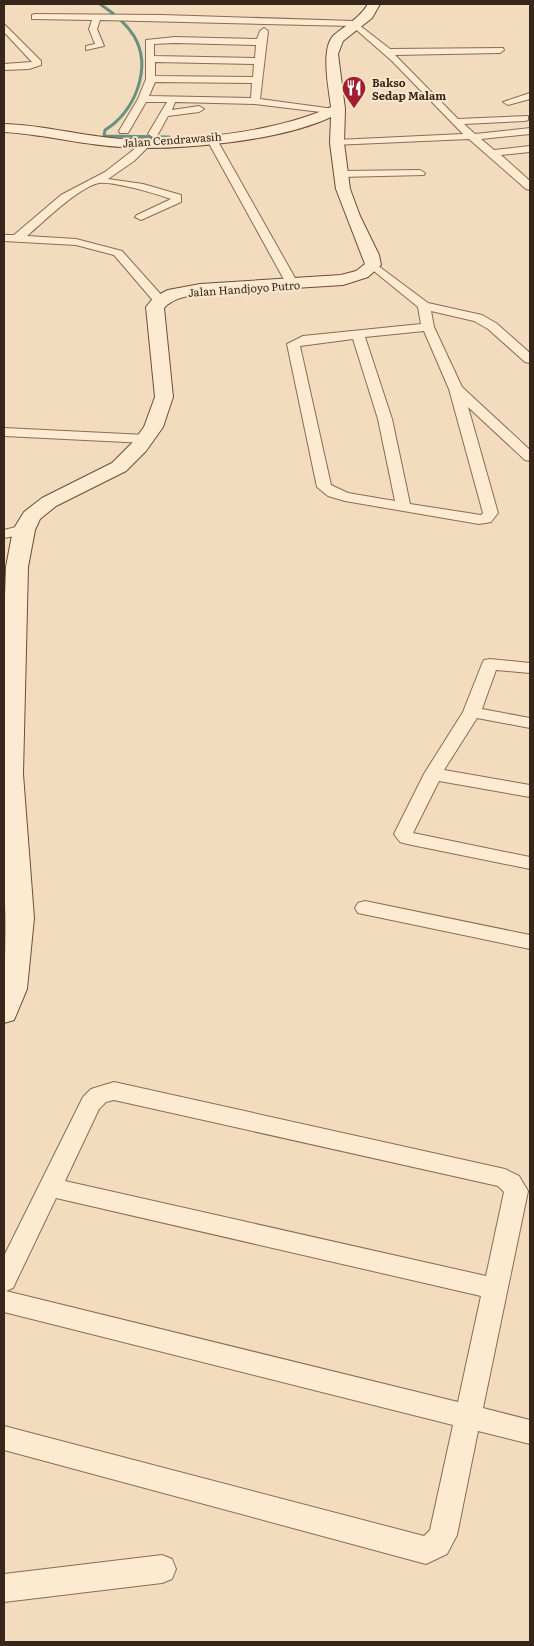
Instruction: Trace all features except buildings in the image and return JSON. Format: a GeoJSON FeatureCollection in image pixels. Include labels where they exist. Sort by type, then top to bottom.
{"type":"FeatureCollection","features":[{"type":"Feature","properties":{"kind":"street"},"geometry":{"type":"LineString","coordinates":[[374,4],[368,15],[337,39],[332,54],[340,174],[352,216],[371,254],[374,265],[424,306],[478,318],[492,326],[530,359]]}},
{"type":"Feature","properties":{"kind":"street"},"geometry":{"type":"LineString","coordinates":[[146,9],[162,18]]}},
{"type":"Feature","properties":{"kind":"street"},"geometry":{"type":"LineString","coordinates":[[35,17],[162,18],[354,24],[387,52],[469,137],[494,152],[530,187]]}},
{"type":"Feature","properties":{"kind":"street"},"geometry":{"type":"LineString","coordinates":[[89,48],[100,46],[93,29],[97,18]]}},
{"type":"Feature","properties":{"kind":"street"},"geometry":{"type":"LineString","coordinates":[[176,32],[185,22],[261,24],[266,26],[261,42],[255,101]]}},
{"type":"Feature","properties":{"kind":"street"},"geometry":{"type":"LineString","coordinates":[[4,27],[38,63],[29,66],[4,67]]}},
{"type":"Feature","properties":{"kind":"street"},"geometry":{"type":"LineString","coordinates":[[124,131],[143,99],[151,79],[149,42],[176,32],[261,42]]}},
{"type":"Feature","properties":{"kind":"street"},"geometry":{"type":"LineString","coordinates":[[387,52],[500,50]]}},
{"type":"Feature","properties":{"kind":"street"},"geometry":{"type":"LineString","coordinates":[[151,59],[259,61]]}},
{"type":"Feature","properties":{"kind":"street"},"geometry":{"type":"LineString","coordinates":[[151,79],[258,80]]}},
{"type":"Feature","properties":{"kind":"street"},"geometry":{"type":"LineString","coordinates":[[508,102],[530,96]]}},
{"type":"Feature","properties":{"kind":"street"},"geometry":{"type":"LineString","coordinates":[[143,99],[255,101],[336,110]]}},
{"type":"Feature","properties":{"kind":"street"},"geometry":{"type":"LineString","coordinates":[[18,238],[65,197],[130,159],[150,138],[172,100]]}},
{"type":"Feature","properties":{"kind":"street"},"geometry":{"type":"LineString","coordinates":[[165,114],[244,101]]}},
{"type":"Feature","properties":{"kind":"street"},"geometry":{"type":"LineString","coordinates":[[266,102],[300,115],[316,118]]}},
{"type":"Feature","properties":{"kind":"street","name":"Jalan Cendrawasih"},"geometry":{"type":"LineString","coordinates":[[4,128],[44,131],[119,143],[150,138],[211,138],[268,130],[316,118],[336,110]]}},
{"type":"Feature","properties":{"kind":"street"},"geometry":{"type":"LineString","coordinates":[[456,122],[525,118]]}},
{"type":"Feature","properties":{"kind":"street"},"geometry":{"type":"LineString","coordinates":[[338,143],[469,137],[530,131]]}},
{"type":"Feature","properties":{"kind":"street"},"geometry":{"type":"LineString","coordinates":[[211,138],[293,285]]}},
{"type":"Feature","properties":{"kind":"street"},"geometry":{"type":"LineString","coordinates":[[494,152],[530,149]]}},
{"type":"Feature","properties":{"kind":"street"},"geometry":{"type":"LineString","coordinates":[[340,174],[420,172]]}},
{"type":"Feature","properties":{"kind":"street"},"geometry":{"type":"LineString","coordinates":[[97,180],[143,187],[177,197],[177,200],[169,205],[141,217]]}},
{"type":"Feature","properties":{"kind":"street"},"geometry":{"type":"LineString","coordinates":[[4,238],[76,242],[118,253],[160,301],[155,307],[164,397],[157,418],[146,439],[119,467],[49,502],[31,516],[24,530],[10,613],[7,774],[10,829],[20,918],[12,989],[4,1012]]}},
{"type":"Feature","properties":{"kind":"street","name":"Jalan Handjoyo Putro"},"geometry":{"type":"LineString","coordinates":[[160,301],[187,291],[200,289],[293,285],[348,279],[370,270],[374,265]]}},
{"type":"Feature","properties":{"kind":"street"},"geometry":{"type":"LineString","coordinates":[[424,306],[428,327],[456,389],[491,513],[490,516],[479,520],[345,496],[324,488],[293,344],[303,340],[428,327]]}},
{"type":"Feature","properties":{"kind":"street"},"geometry":{"type":"LineString","coordinates":[[358,334],[385,419],[403,506]]}},
{"type":"Feature","properties":{"kind":"street"},"geometry":{"type":"LineString","coordinates":[[456,389],[530,457]]}},
{"type":"Feature","properties":{"kind":"street"},"geometry":{"type":"LineString","coordinates":[[4,432],[146,439]]}},
{"type":"Feature","properties":{"kind":"street"},"geometry":{"type":"LineString","coordinates":[[4,534],[24,530]]}},
{"type":"Feature","properties":{"kind":"street"},"geometry":{"type":"LineString","coordinates":[[530,668],[490,664],[472,712],[433,774],[403,832],[404,836],[530,863]]}},
{"type":"Feature","properties":{"kind":"street"},"geometry":{"type":"LineString","coordinates":[[472,712],[530,723]]}},
{"type":"Feature","properties":{"kind":"street"},"geometry":{"type":"LineString","coordinates":[[433,774],[530,791]]}},
{"type":"Feature","properties":{"kind":"street"},"geometry":{"type":"LineString","coordinates":[[366,908],[530,942]]}},
{"type":"Feature","properties":{"kind":"street"},"geometry":{"type":"LineString","coordinates":[[4,1281],[91,1103],[99,1095],[114,1091],[505,1178],[516,1191],[443,1535],[437,1544],[426,1550],[4,1438]]}},
{"type":"Feature","properties":{"kind":"street"},"geometry":{"type":"LineString","coordinates":[[49,1188],[496,1289]]}},
{"type":"Feature","properties":{"kind":"street"},"geometry":{"type":"LineString","coordinates":[[4,1301],[530,1432]]}},
{"type":"Feature","properties":{"kind":"street"},"geometry":{"type":"LineString","coordinates":[[4,1588],[162,1570]]}},
{"type":"Feature","properties":{"kind":"waterway"},"geometry":{"type":"LineString","coordinates":[[100,4],[131,31],[139,49],[142,62],[138,89],[132,101],[124,113],[105,130],[104,136],[169,137],[173,140]]}},
{"type":"Feature","properties":{"kind":"place","name":"Bakso Sedap Malam"},"geometry":{"type":"Point","coordinates":[354,109]}}]}
